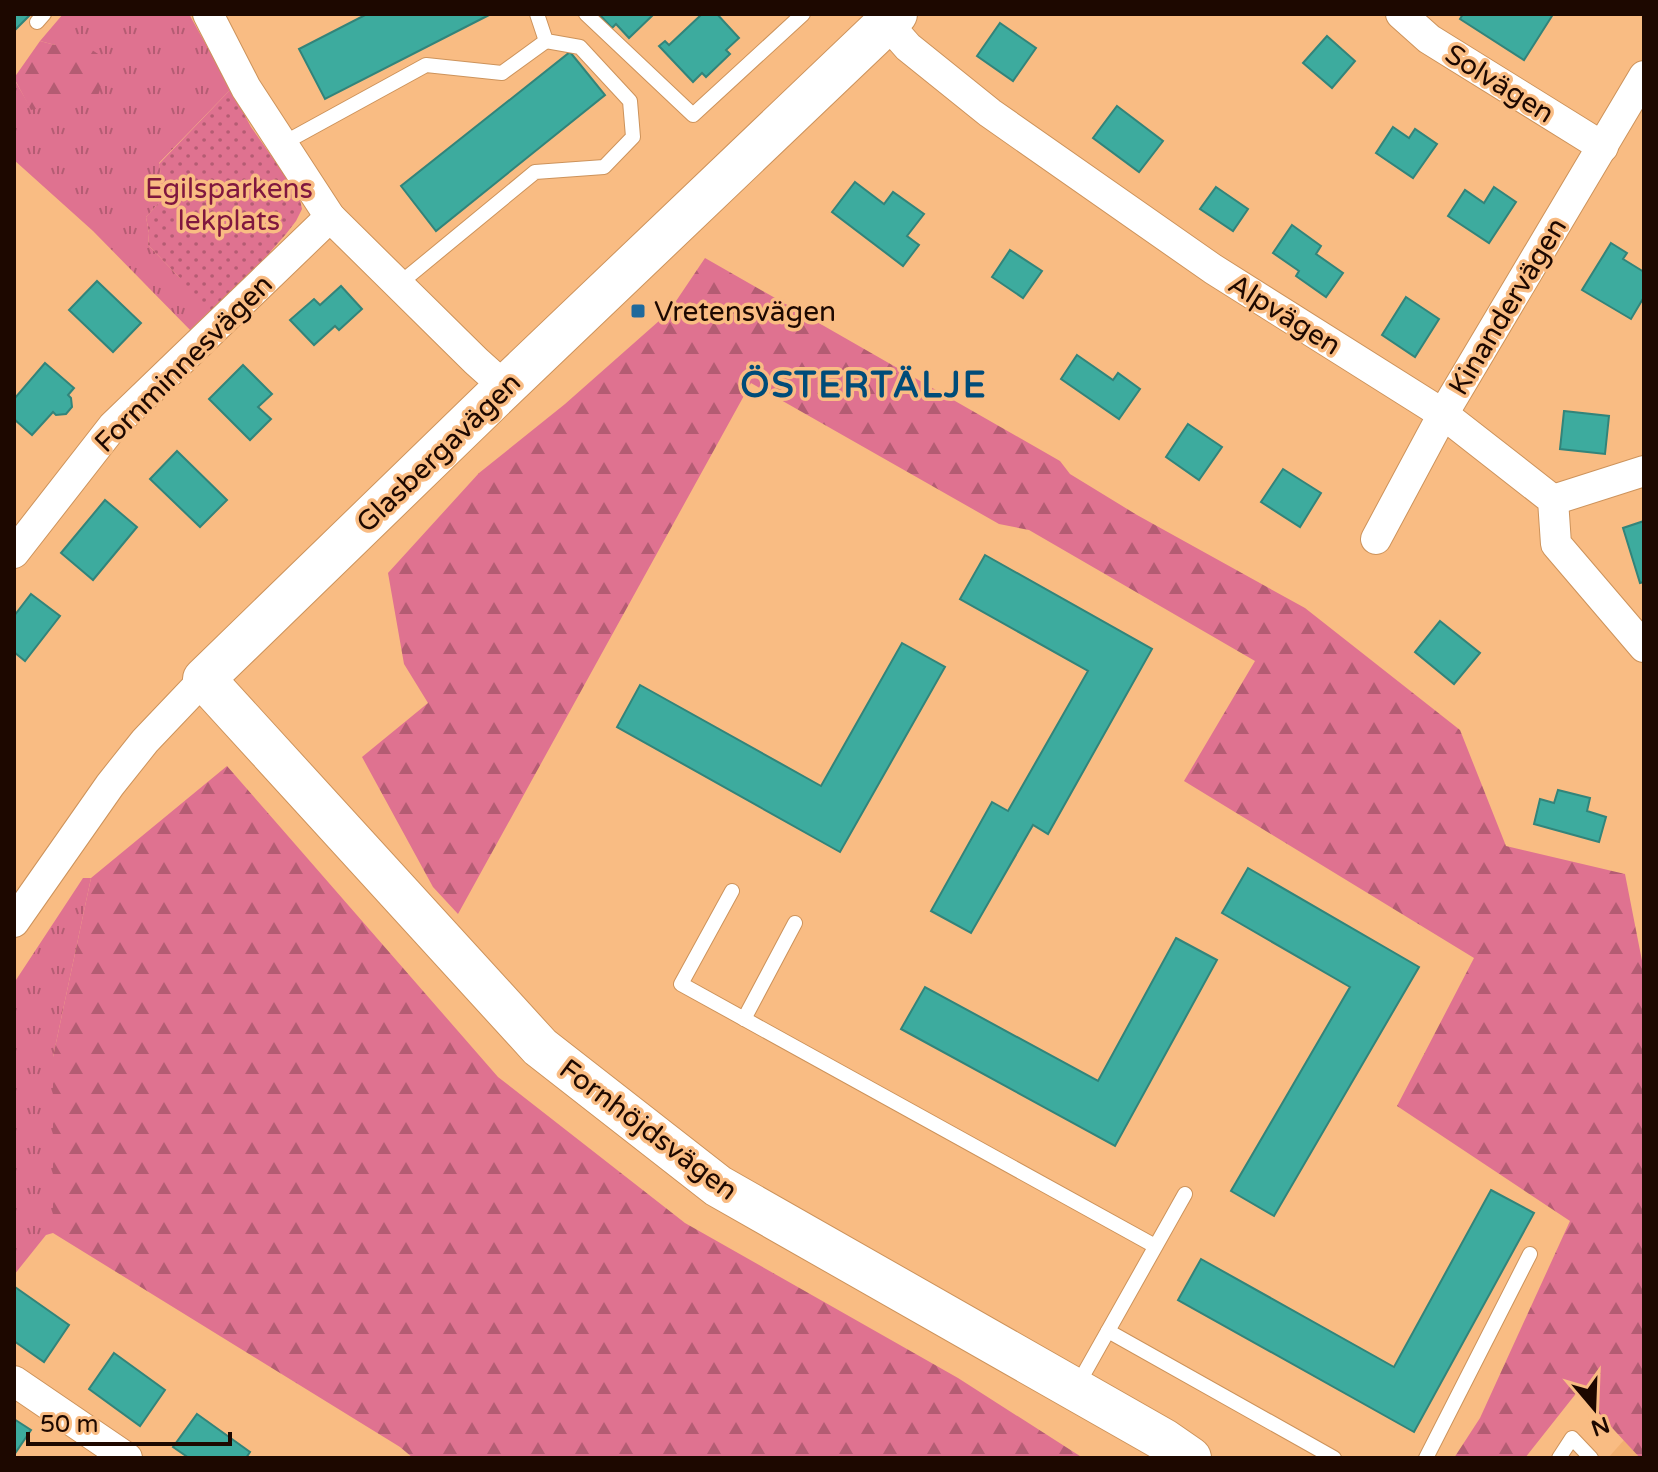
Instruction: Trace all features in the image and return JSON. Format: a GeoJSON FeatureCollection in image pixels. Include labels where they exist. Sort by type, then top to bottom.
{"type":"FeatureCollection","features":[{"type":"Feature","properties":{"kind":"street"},"geometry":{"type":"LineString","coordinates":[[208,14],[246,88],[330,217],[505,387]]}},
{"type":"Feature","properties":{"kind":"street","name":"Solvägen"},"geometry":{"type":"LineString","coordinates":[[1401,14],[1429,39],[1603,147]]}},
{"type":"Feature","properties":{"kind":"street","name":"Glasbergavägen"},"geometry":{"type":"LineString","coordinates":[[14,922],[110,785],[145,741],[204,679],[887,17]]}},
{"type":"Feature","properties":{"kind":"street","name":"Alpvägen"},"geometry":{"type":"LineString","coordinates":[[887,17],[908,47],[990,113],[1213,269],[1443,414],[1553,500]]}},
{"type":"Feature","properties":{"kind":"street","name":"Kinandervägen"},"geometry":{"type":"LineString","coordinates":[[1376,539],[1443,414],[1642,85]]}},
{"type":"Feature","properties":{"kind":"street","name":"Fornminnesvägen"},"geometry":{"type":"LineString","coordinates":[[14,553],[113,426],[330,217]]}},
{"type":"Feature","properties":{"kind":"street"},"geometry":{"type":"LineString","coordinates":[[1644,471],[1553,500],[1556,544],[1644,647]]}},
{"type":"Feature","properties":{"kind":"street","name":"Fornhöjdsvägen"},"geometry":{"type":"LineString","coordinates":[[204,679],[540,1047],[718,1186],[1164,1440],[1190,1458]]}},
{"type":"Feature","properties":{"kind":"street"},"geometry":{"type":"LineString","coordinates":[[14,1381],[127,1458]]}},
{"type":"Feature","properties":{"kind":"lane"},"geometry":{"type":"LineString","coordinates":[[537,14],[546,41]]}},
{"type":"Feature","properties":{"kind":"lane"},"geometry":{"type":"LineString","coordinates":[[586,14],[693,115],[803,14]]}},
{"type":"Feature","properties":{"kind":"lane"},"geometry":{"type":"LineString","coordinates":[[282,144],[426,65],[502,73],[546,41],[580,47],[630,101],[633,137],[604,167],[535,172],[399,284]]}},
{"type":"Feature","properties":{"kind":"lane"},"geometry":{"type":"LineString","coordinates":[[732,891],[681,984],[1155,1246]]}},
{"type":"Feature","properties":{"kind":"lane"},"geometry":{"type":"LineString","coordinates":[[744,1019],[795,923]]}},
{"type":"Feature","properties":{"kind":"lane"},"geometry":{"type":"LineString","coordinates":[[1075,1390],[1185,1194]]}},
{"type":"Feature","properties":{"kind":"lane"},"geometry":{"type":"LineString","coordinates":[[1426,1458],[1530,1254]]}},
{"type":"Feature","properties":{"kind":"lane"},"geometry":{"type":"LineString","coordinates":[[1108,1331],[1334,1458]]}},
{"type":"Feature","properties":{"kind":"lane"},"geometry":{"type":"LineString","coordinates":[[1559,1458],[1572,1438],[1591,1458]]}},
{"type":"Feature","properties":{"kind":"shaded area"},"geometry":{"type":"Polygon","coordinates":[[[1624,1440],[1640,1458],[1608,1458],[1624,1440]]]}},
{"type":"Feature","properties":{"kind":"green space"},"geometry":{"type":"Polygon","coordinates":[[[63,14],[189,14],[231,89],[159,163],[165,196],[146,217],[148,245],[180,278],[269,253],[195,335],[93,231],[14,160],[14,79],[32,110],[55,45],[40,41],[63,14]]]}},
{"type":"Feature","properties":{"kind":"green space"},"geometry":{"type":"Polygon","coordinates":[[[75,39],[109,61],[98,96],[31,110],[14,78],[40,41],[55,45],[75,39]]]}},
{"type":"Feature","properties":{"kind":"green space","name":"Egilsparkens lekplats"},"geometry":{"type":"Polygon","coordinates":[[[231,89],[251,127],[299,195],[302,209],[286,234],[212,318],[148,245],[146,217],[165,196],[159,164],[231,89]]]}},
{"type":"Feature","properties":{"kind":"green space"},"geometry":{"type":"Polygon","coordinates":[[[705,258],[1060,461],[1070,474],[1137,515],[1305,608],[1460,730],[1506,846],[1625,874],[1644,971],[1644,1458],[1640,1458],[1578,1391],[1525,1458],[1454,1458],[1480,1418],[1570,1221],[1397,1106],[1474,958],[1184,781],[1255,661],[1029,530],[999,524],[751,383],[458,914],[433,887],[362,757],[428,703],[404,664],[388,573],[479,473],[565,404],[668,313],[705,258]]]}},
{"type":"Feature","properties":{"kind":"green space"},"geometry":{"type":"Polygon","coordinates":[[[227,766],[498,1077],[685,1223],[958,1378],[1083,1458],[413,1458],[400,1447],[53,1233],[53,1057],[91,878],[227,766]]]}},
{"type":"Feature","properties":{"kind":"green space"},"geometry":{"type":"Polygon","coordinates":[[[83,878],[91,878],[53,1057],[53,1233],[46,1235],[14,1275],[14,983],[83,878]]]}},
{"type":"Feature","properties":{"kind":"building"},"geometry":{"type":"Polygon","coordinates":[[[14,14],[31,14],[14,31],[14,14]]]}},
{"type":"Feature","properties":{"kind":"building"},"geometry":{"type":"Polygon","coordinates":[[[367,14],[491,14],[325,99],[299,49],[367,14]]]}},
{"type":"Feature","properties":{"kind":"building"},"geometry":{"type":"Polygon","coordinates":[[[599,14],[654,14],[629,38],[616,24],[612,28],[599,14]]]}},
{"type":"Feature","properties":{"kind":"building"},"geometry":{"type":"Polygon","coordinates":[[[702,14],[717,14],[739,38],[726,50],[730,54],[706,77],[702,73],[693,82],[659,46],[665,41],[669,45],[702,14]]]}},
{"type":"Feature","properties":{"kind":"building"},"geometry":{"type":"Polygon","coordinates":[[[1463,14],[1552,16],[1524,60],[1460,19],[1463,14]]]}},
{"type":"Feature","properties":{"kind":"building"},"geometry":{"type":"Polygon","coordinates":[[[1000,23],[1036,48],[1013,81],[977,56],[1000,23]]]}},
{"type":"Feature","properties":{"kind":"building"},"geometry":{"type":"Polygon","coordinates":[[[1327,36],[1355,61],[1332,88],[1303,63],[1327,36]]]}},
{"type":"Feature","properties":{"kind":"building"},"geometry":{"type":"Polygon","coordinates":[[[570,52],[605,95],[436,231],[401,186],[570,52]]]}},
{"type":"Feature","properties":{"kind":"building"},"geometry":{"type":"Polygon","coordinates":[[[1117,106],[1163,141],[1139,172],[1093,138],[1117,106]]]}},
{"type":"Feature","properties":{"kind":"building"},"geometry":{"type":"Polygon","coordinates":[[[1393,127],[1409,138],[1415,129],[1437,144],[1413,178],[1376,153],[1393,127]]]}},
{"type":"Feature","properties":{"kind":"building"},"geometry":{"type":"Polygon","coordinates":[[[855,182],[884,204],[893,192],[924,214],[907,236],[919,245],[903,266],[832,212],[855,182]]]}},
{"type":"Feature","properties":{"kind":"building"},"geometry":{"type":"Polygon","coordinates":[[[1216,187],[1248,209],[1233,231],[1200,209],[1216,187]]]}},
{"type":"Feature","properties":{"kind":"building"},"geometry":{"type":"Polygon","coordinates":[[[1494,187],[1516,202],[1489,243],[1448,216],[1465,190],[1484,203],[1494,187]]]}},
{"type":"Feature","properties":{"kind":"building"},"geometry":{"type":"Polygon","coordinates":[[[1292,225],[1321,246],[1316,254],[1343,273],[1326,297],[1296,276],[1299,271],[1273,253],[1292,225]]]}},
{"type":"Feature","properties":{"kind":"building"},"geometry":{"type":"Polygon","coordinates":[[[1611,243],[1627,253],[1623,259],[1644,272],[1644,297],[1631,319],[1582,290],[1611,243]]]}},
{"type":"Feature","properties":{"kind":"building"},"geometry":{"type":"Polygon","coordinates":[[[1010,250],[1042,271],[1023,298],[992,277],[1010,250]]]}},
{"type":"Feature","properties":{"kind":"building"},"geometry":{"type":"Polygon","coordinates":[[[97,281],[141,323],[113,352],[69,310],[97,281]]]}},
{"type":"Feature","properties":{"kind":"building"},"geometry":{"type":"Polygon","coordinates":[[[341,286],[362,309],[339,330],[335,326],[314,345],[290,320],[314,299],[320,305],[341,286]]]}},
{"type":"Feature","properties":{"kind":"building"},"geometry":{"type":"Polygon","coordinates":[[[1406,297],[1439,319],[1415,357],[1382,335],[1406,297]]]}},
{"type":"Feature","properties":{"kind":"building"},"geometry":{"type":"Polygon","coordinates":[[[1077,355],[1113,380],[1118,373],[1140,389],[1119,419],[1061,379],[1077,355]]]}},
{"type":"Feature","properties":{"kind":"building"},"geometry":{"type":"Polygon","coordinates":[[[45,363],[74,388],[68,395],[72,407],[66,414],[56,415],[53,412],[32,435],[14,419],[14,399],[45,363]]]}},
{"type":"Feature","properties":{"kind":"building"},"geometry":{"type":"Polygon","coordinates":[[[243,365],[272,394],[258,407],[271,419],[250,440],[209,399],[243,365]]]}},
{"type":"Feature","properties":{"kind":"building"},"geometry":{"type":"Polygon","coordinates":[[[1564,411],[1609,416],[1605,454],[1560,449],[1564,411]]]}},
{"type":"Feature","properties":{"kind":"building"},"geometry":{"type":"Polygon","coordinates":[[[1188,424],[1222,447],[1199,480],[1166,457],[1188,424]]]}},
{"type":"Feature","properties":{"kind":"building"},"geometry":{"type":"Polygon","coordinates":[[[177,451],[227,500],[200,527],[150,479],[177,451]]]}},
{"type":"Feature","properties":{"kind":"building"},"geometry":{"type":"Polygon","coordinates":[[[1283,469],[1321,493],[1300,527],[1261,502],[1283,469]]]}},
{"type":"Feature","properties":{"kind":"building"},"geometry":{"type":"Polygon","coordinates":[[[105,500],[137,527],[93,580],[61,553],[105,500]]]}},
{"type":"Feature","properties":{"kind":"building"},"geometry":{"type":"Polygon","coordinates":[[[1644,521],[1644,582],[1640,583],[1623,528],[1644,521]]]}},
{"type":"Feature","properties":{"kind":"building"},"geometry":{"type":"Polygon","coordinates":[[[985,555],[1152,649],[1048,834],[1033,825],[971,933],[931,911],[992,802],[1008,811],[1088,671],[960,599],[985,555]]]}},
{"type":"Feature","properties":{"kind":"building"},"geometry":{"type":"Polygon","coordinates":[[[31,594],[60,616],[25,661],[14,652],[14,616],[31,594]]]}},
{"type":"Feature","properties":{"kind":"building"},"geometry":{"type":"Polygon","coordinates":[[[1440,621],[1480,653],[1454,684],[1415,652],[1440,621]]]}},
{"type":"Feature","properties":{"kind":"building"},"geometry":{"type":"Polygon","coordinates":[[[902,643],[945,667],[840,852],[617,727],[640,685],[821,786],[902,643]]]}},
{"type":"Feature","properties":{"kind":"building"},"geometry":{"type":"Polygon","coordinates":[[[1558,790],[1590,798],[1587,811],[1606,817],[1599,842],[1534,824],[1540,799],[1554,803],[1558,790]]]}},
{"type":"Feature","properties":{"kind":"building"},"geometry":{"type":"Polygon","coordinates":[[[1248,868],[1419,967],[1274,1216],[1231,1191],[1350,987],[1222,913],[1248,868]]]}},
{"type":"Feature","properties":{"kind":"building"},"geometry":{"type":"Polygon","coordinates":[[[1176,938],[1217,960],[1115,1146],[901,1029],[925,987],[1098,1081],[1176,938]]]}},
{"type":"Feature","properties":{"kind":"building"},"geometry":{"type":"Polygon","coordinates":[[[1491,1190],[1534,1213],[1414,1432],[1178,1300],[1201,1259],[1394,1367],[1491,1190]]]}},
{"type":"Feature","properties":{"kind":"building"},"geometry":{"type":"Polygon","coordinates":[[[15,1287],[69,1325],[44,1362],[14,1341],[15,1287]]]}},
{"type":"Feature","properties":{"kind":"building"},"geometry":{"type":"Polygon","coordinates":[[[114,1353],[165,1390],[140,1426],[89,1389],[114,1353]]]}},
{"type":"Feature","properties":{"kind":"building"},"geometry":{"type":"Polygon","coordinates":[[[197,1414],[250,1452],[246,1458],[189,1458],[173,1447],[197,1414]]]}},
{"type":"Feature","properties":{"kind":"building"},"geometry":{"type":"Polygon","coordinates":[[[14,1419],[31,1430],[14,1455],[14,1419]]]}},
{"type":"Feature","properties":{"kind":"place","name":"Vretensvägen"},"geometry":{"type":"Point","coordinates":[638,311]}},
{"type":"Feature","properties":{"kind":"district","name":"ÖSTERTÄLJE"},"geometry":{"type":"Point","coordinates":[864,384]}}]}
